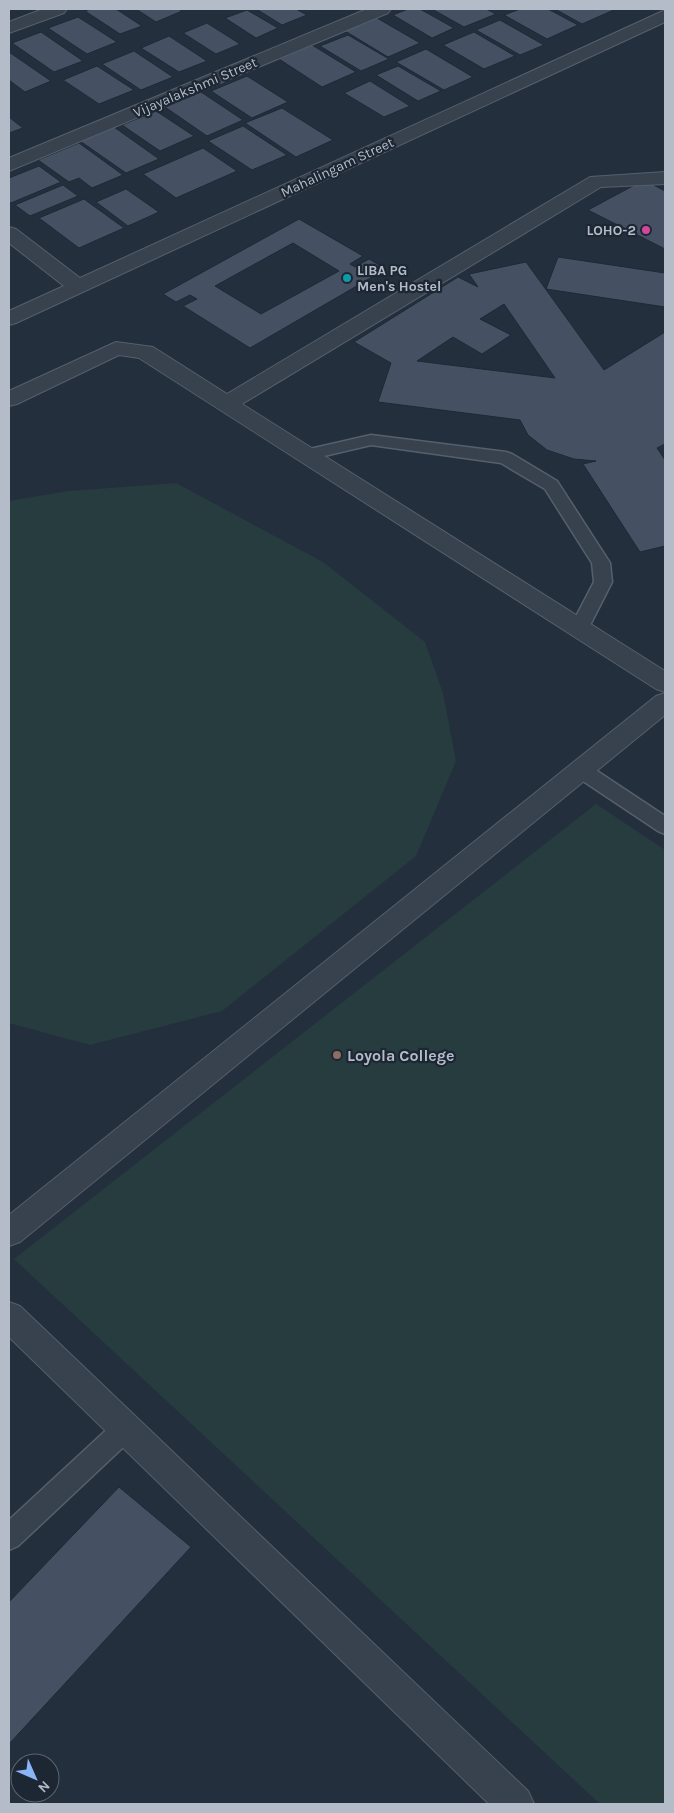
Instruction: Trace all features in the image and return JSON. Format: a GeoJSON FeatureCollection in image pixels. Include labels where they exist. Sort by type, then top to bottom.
{"type":"FeatureCollection","features":[{"type":"Feature","properties":{"kind":"street"},"geometry":{"type":"LineString","coordinates":[[9,28],[58,9]]}},
{"type":"Feature","properties":{"kind":"street","name":"Vijayalakshmi Street"},"geometry":{"type":"LineString","coordinates":[[9,164],[382,9]]}},
{"type":"Feature","properties":{"kind":"street","name":"Mahalingam Street"},"geometry":{"type":"LineString","coordinates":[[9,318],[665,15]]}},
{"type":"Feature","properties":{"kind":"street"},"geometry":{"type":"LineString","coordinates":[[228,404],[597,181],[665,178]]}},
{"type":"Feature","properties":{"kind":"street"},"geometry":{"type":"LineString","coordinates":[[9,233],[78,287]]}},
{"type":"Feature","properties":{"kind":"street"},"geometry":{"type":"LineString","coordinates":[[9,399],[116,348],[145,352],[665,682]]}},
{"type":"Feature","properties":{"kind":"street"},"geometry":{"type":"LineString","coordinates":[[9,1233],[665,702]]}},
{"type":"Feature","properties":{"kind":"street"},"geometry":{"type":"LineString","coordinates":[[9,1316],[515,1804]]}},
{"type":"Feature","properties":{"kind":"lane"},"geometry":{"type":"LineString","coordinates":[[308,455],[371,440],[506,458],[551,485],[601,563],[603,582],[579,628]]}},
{"type":"Feature","properties":{"kind":"lane"},"geometry":{"type":"LineString","coordinates":[[581,770],[665,826]]}},
{"type":"Feature","properties":{"kind":"lane"},"geometry":{"type":"LineString","coordinates":[[9,1537],[125,1429]]}},
{"type":"Feature","properties":{"kind":"green space"},"geometry":{"type":"Polygon","coordinates":[[[176,483],[323,562],[425,642],[443,693],[456,761],[416,856],[222,1011],[90,1045],[9,1023],[9,501],[69,491],[176,483]]]}},
{"type":"Feature","properties":{"kind":"green space"},"geometry":{"type":"Polygon","coordinates":[[[596,804],[665,850],[665,1804],[600,1804],[14,1259],[596,804]]]}},
{"type":"Feature","properties":{"kind":"building"},"geometry":{"type":"Polygon","coordinates":[[[91,9],[116,9],[142,26],[120,34],[85,11],[91,9]]]}},
{"type":"Feature","properties":{"kind":"building"},"geometry":{"type":"Polygon","coordinates":[[[136,9],[179,9],[182,11],[156,22],[136,9]]]}},
{"type":"Feature","properties":{"kind":"building"},"geometry":{"type":"Polygon","coordinates":[[[296,9],[307,15],[282,25],[258,10],[296,9]]]}},
{"type":"Feature","properties":{"kind":"building"},"geometry":{"type":"Polygon","coordinates":[[[408,9],[420,9],[454,28],[432,38],[393,15],[408,9]]]}},
{"type":"Feature","properties":{"kind":"building"},"geometry":{"type":"Polygon","coordinates":[[[432,9],[486,9],[496,14],[464,27],[432,9]]]}},
{"type":"Feature","properties":{"kind":"building"},"geometry":{"type":"Polygon","coordinates":[[[520,9],[548,9],[578,25],[547,39],[504,15],[520,9]]]}},
{"type":"Feature","properties":{"kind":"building"},"geometry":{"type":"Polygon","coordinates":[[[555,9],[616,9],[582,24],[555,9]]]}},
{"type":"Feature","properties":{"kind":"building"},"geometry":{"type":"Polygon","coordinates":[[[247,10],[278,28],[256,38],[225,18],[247,10]]]}},
{"type":"Feature","properties":{"kind":"building"},"geometry":{"type":"Polygon","coordinates":[[[78,17],[117,42],[87,54],[48,28],[78,17]]]}},
{"type":"Feature","properties":{"kind":"building"},"geometry":{"type":"Polygon","coordinates":[[[377,18],[420,43],[388,57],[345,31],[377,18]]]}},
{"type":"Feature","properties":{"kind":"building"},"geometry":{"type":"Polygon","coordinates":[[[500,20],[544,45],[520,55],[476,30],[500,20]]]}},
{"type":"Feature","properties":{"kind":"building"},"geometry":{"type":"Polygon","coordinates":[[[207,23],[240,44],[216,54],[183,33],[207,23]]]}},
{"type":"Feature","properties":{"kind":"building"},"geometry":{"type":"Polygon","coordinates":[[[41,32],[83,61],[54,72],[12,43],[41,32]]]}},
{"type":"Feature","properties":{"kind":"building"},"geometry":{"type":"Polygon","coordinates":[[[474,32],[515,56],[484,69],[443,45],[474,32]]]}},
{"type":"Feature","properties":{"kind":"building"},"geometry":{"type":"Polygon","coordinates":[[[348,35],[389,59],[361,71],[320,46],[348,35]]]}},
{"type":"Feature","properties":{"kind":"building"},"geometry":{"type":"Polygon","coordinates":[[[169,36],[207,61],[179,72],[141,48],[169,36]]]}},
{"type":"Feature","properties":{"kind":"building"},"geometry":{"type":"Polygon","coordinates":[[[312,45],[356,72],[322,87],[279,59],[312,45]]]}},
{"type":"Feature","properties":{"kind":"building"},"geometry":{"type":"Polygon","coordinates":[[[426,49],[473,77],[444,90],[396,62],[426,49]]]}},
{"type":"Feature","properties":{"kind":"building"},"geometry":{"type":"Polygon","coordinates":[[[134,51],[173,77],[141,90],[102,64],[134,51]]]}},
{"type":"Feature","properties":{"kind":"building"},"geometry":{"type":"Polygon","coordinates":[[[9,52],[51,81],[25,92],[9,80],[9,52]]]}},
{"type":"Feature","properties":{"kind":"building"},"geometry":{"type":"Polygon","coordinates":[[[97,66],[134,90],[99,104],[63,80],[97,66]]]}},
{"type":"Feature","properties":{"kind":"building"},"geometry":{"type":"Polygon","coordinates":[[[398,66],[441,91],[418,101],[376,75],[398,66]]]}},
{"type":"Feature","properties":{"kind":"building"},"geometry":{"type":"Polygon","coordinates":[[[247,76],[288,102],[252,118],[211,91],[247,76]]]}},
{"type":"Feature","properties":{"kind":"building"},"geometry":{"type":"Polygon","coordinates":[[[370,81],[410,106],[384,117],[344,93],[370,81]]]}},
{"type":"Feature","properties":{"kind":"building"},"geometry":{"type":"Polygon","coordinates":[[[201,92],[243,120],[207,136],[165,107],[201,92]]]}},
{"type":"Feature","properties":{"kind":"building"},"geometry":{"type":"Polygon","coordinates":[[[282,108],[333,140],[296,157],[245,123],[282,108]]]}},
{"type":"Feature","properties":{"kind":"building"},"geometry":{"type":"Polygon","coordinates":[[[156,111],[194,136],[160,151],[122,125],[156,111]]]}},
{"type":"Feature","properties":{"kind":"building"},"geometry":{"type":"Polygon","coordinates":[[[9,117],[23,128],[9,133],[9,117]]]}},
{"type":"Feature","properties":{"kind":"building"},"geometry":{"type":"Polygon","coordinates":[[[243,126],[287,155],[252,170],[208,141],[243,126]]]}},
{"type":"Feature","properties":{"kind":"building"},"geometry":{"type":"Polygon","coordinates":[[[114,127],[159,159],[126,173],[80,141],[114,127]]]}},
{"type":"Feature","properties":{"kind":"building"},"geometry":{"type":"Polygon","coordinates":[[[79,143],[123,175],[92,188],[79,178],[69,182],[38,160],[79,143]]]}},
{"type":"Feature","properties":{"kind":"building"},"geometry":{"type":"Polygon","coordinates":[[[203,148],[237,171],[176,198],[143,174],[203,148]]]}},
{"type":"Feature","properties":{"kind":"building"},"geometry":{"type":"Polygon","coordinates":[[[39,166],[61,182],[11,203],[9,202],[9,178],[39,166]]]}},
{"type":"Feature","properties":{"kind":"building","name":"LOHO-2"},"geometry":{"type":"Polygon","coordinates":[[[644,180],[665,191],[665,249],[588,210],[644,180]]]}},
{"type":"Feature","properties":{"kind":"building"},"geometry":{"type":"Polygon","coordinates":[[[63,185],[78,196],[30,216],[15,205],[63,185]]]}},
{"type":"Feature","properties":{"kind":"building"},"geometry":{"type":"Polygon","coordinates":[[[126,189],[159,212],[128,226],[96,202],[126,189]]]}},
{"type":"Feature","properties":{"kind":"building"},"geometry":{"type":"Polygon","coordinates":[[[84,199],[124,228],[79,248],[39,218],[84,199]]]}},
{"type":"Feature","properties":{"kind":"building","name":"LIBA PG Men's Hostel"},"geometry":{"type":"Polygon","coordinates":[[[299,219],[363,256],[350,264],[355,267],[369,259],[386,269],[250,348],[183,306],[197,299],[190,295],[176,302],[163,294],[299,219]],[[293,243],[215,286],[261,314],[339,271],[293,243]]]}},
{"type":"Feature","properties":{"kind":"building"},"geometry":{"type":"Polygon","coordinates":[[[558,257],[665,273],[665,307],[546,289],[558,257]]]}},
{"type":"Feature","properties":{"kind":"building"},"geometry":{"type":"Polygon","coordinates":[[[526,262],[604,370],[665,332],[665,444],[657,448],[665,460],[665,546],[640,552],[583,464],[596,461],[574,459],[547,450],[528,435],[520,420],[378,402],[391,363],[354,342],[458,277],[478,287],[469,274],[526,262]],[[504,304],[480,319],[511,335],[482,354],[453,337],[417,361],[555,378],[504,304]]]}},
{"type":"Feature","properties":{"kind":"building"},"geometry":{"type":"Polygon","coordinates":[[[119,1487],[191,1547],[9,1744],[9,1602],[119,1487]]]}},
{"type":"Feature","properties":{"kind":"place","name":"LOHO-2"},"geometry":{"type":"Point","coordinates":[646,230]}},
{"type":"Feature","properties":{"kind":"place","name":"LIBA PG Men's Hostel"},"geometry":{"type":"Point","coordinates":[347,278]}},
{"type":"Feature","properties":{"kind":"place","name":"Loyola College"},"geometry":{"type":"Point","coordinates":[337,1055]}}]}
